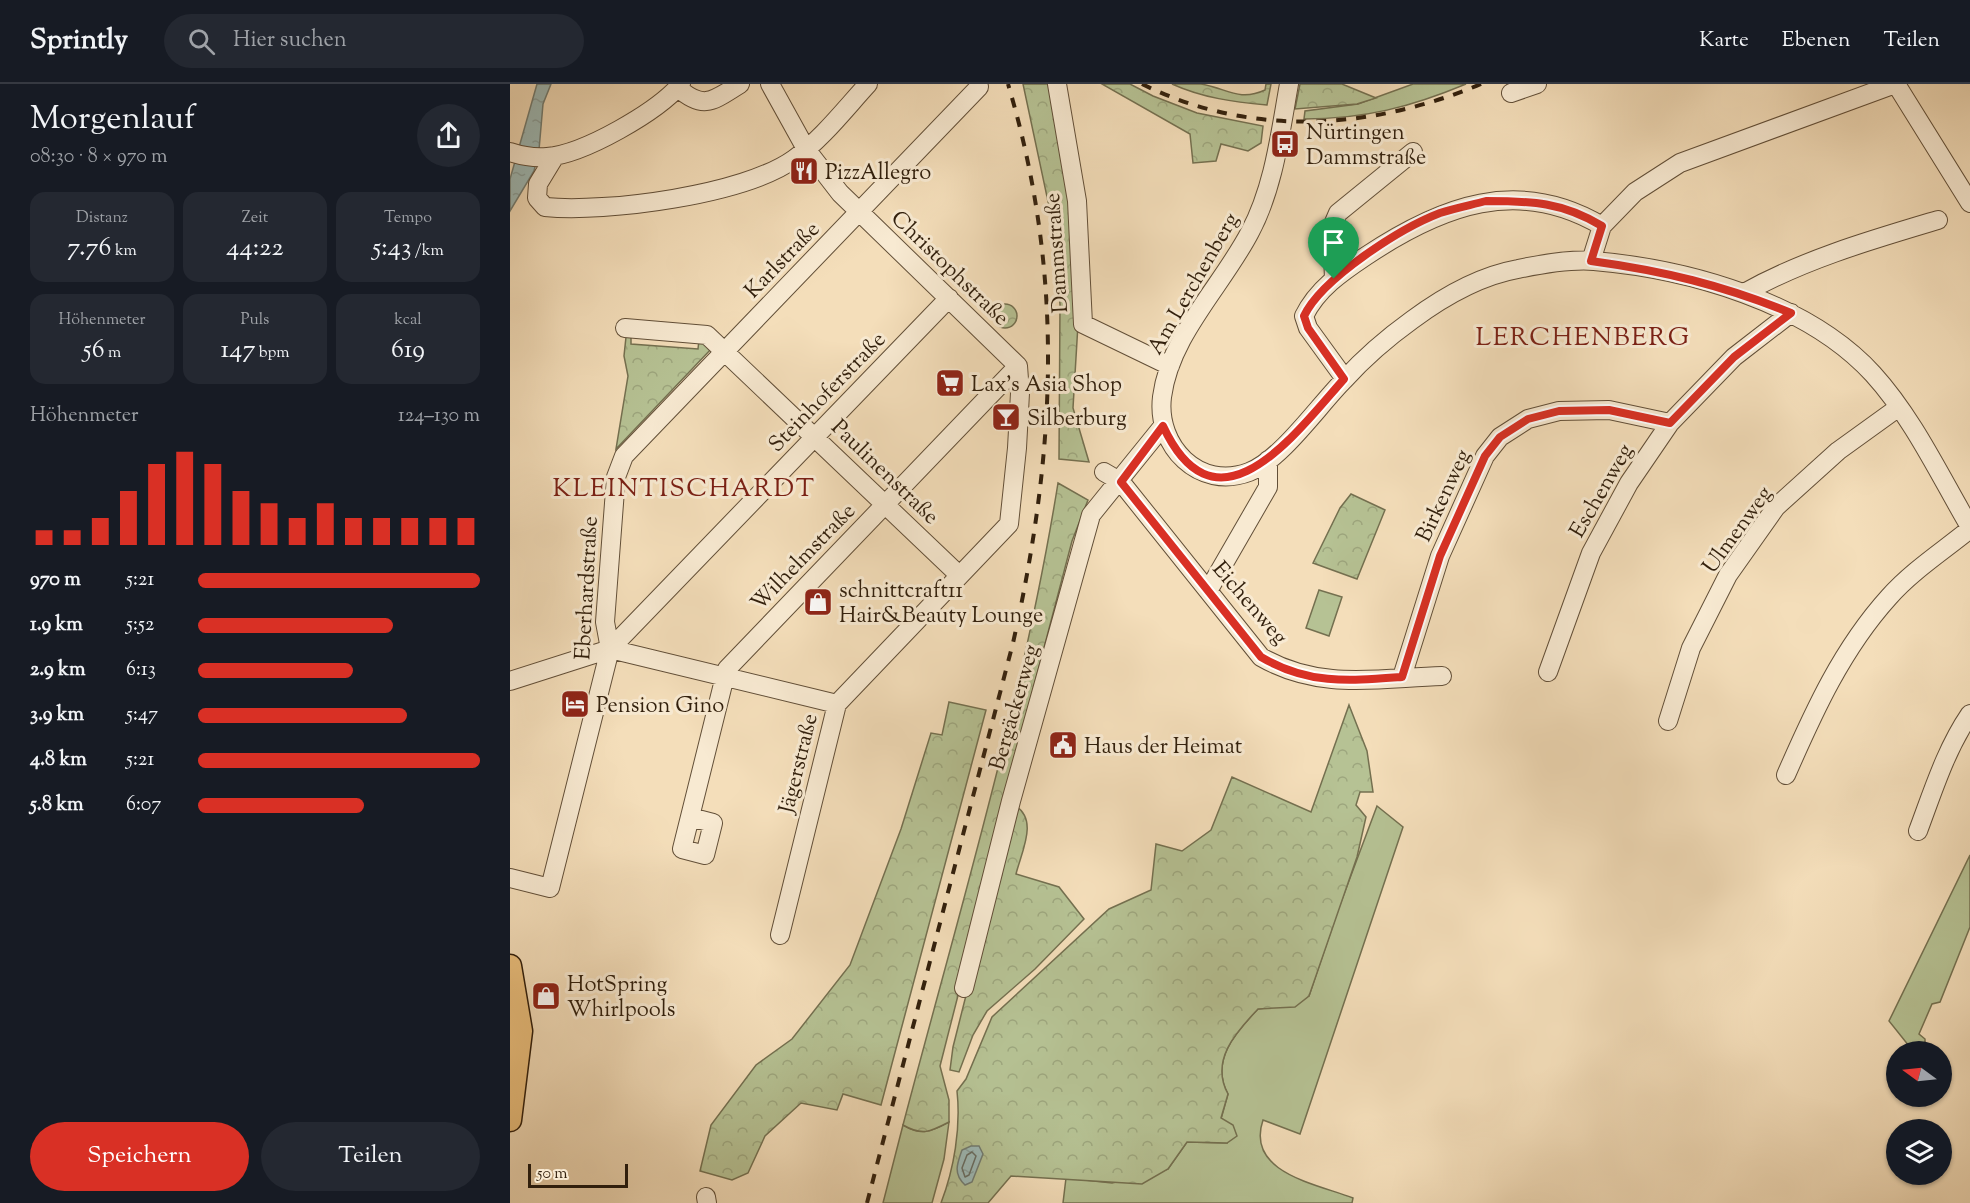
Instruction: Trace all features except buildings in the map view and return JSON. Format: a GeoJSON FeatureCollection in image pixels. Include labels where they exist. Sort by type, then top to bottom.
{"type":"FeatureCollection","features":[{"type":"Feature","properties":{"kind":"main road"},"geometry":{"type":"LineString","coordinates":[[510,966],[521,1031],[510,1120]]}},
{"type":"Feature","properties":{"kind":"street"},"geometry":{"type":"LineString","coordinates":[[512,153],[547,156],[605,136],[640,115],[679,86],[688,97],[705,102],[713,101],[740,84]]}},
{"type":"Feature","properties":{"kind":"street","name":"Christophstraße"},"geometry":{"type":"LineString","coordinates":[[770,84],[820,170],[1018,366]]}},
{"type":"Feature","properties":{"kind":"street"},"geometry":{"type":"LineString","coordinates":[[547,156],[538,184],[537,198],[545,207],[571,210],[620,207],[730,185],[772,171],[806,149],[868,84]]}},
{"type":"Feature","properties":{"kind":"street","name":"Dammstraße"},"geometry":{"type":"LineString","coordinates":[[1058,84],[1077,201],[1083,324],[1170,366]]}},
{"type":"Feature","properties":{"kind":"street","name":"Am Lerchenberg"},"geometry":{"type":"LineString","coordinates":[[1163,426],[1162,399],[1170,366],[1191,325],[1241,249],[1264,201],[1288,84]]}},
{"type":"Feature","properties":{"kind":"street"},"geometry":{"type":"LineString","coordinates":[[1511,93],[1537,84]]}},
{"type":"Feature","properties":{"kind":"street"},"geometry":{"type":"LineString","coordinates":[[1591,261],[1602,226],[1635,192],[1680,163],[1896,84],[1970,203]]}},
{"type":"Feature","properties":{"kind":"street","name":"Karlstraße"},"geometry":{"type":"LineString","coordinates":[[619,464],[624,456],[979,87]]}},
{"type":"Feature","properties":{"kind":"street"},"geometry":{"type":"LineString","coordinates":[[1334,279],[1332,227],[1338,213],[1413,152]]}},
{"type":"Feature","properties":{"kind":"street"},"geometry":{"type":"LineString","coordinates":[[1344,379],[1308,328],[1304,316],[1308,308],[1334,279],[1396,236],[1440,213],[1486,201],[1539,203],[1577,211],[1602,226]]}},
{"type":"Feature","properties":{"kind":"street"},"geometry":{"type":"LineString","coordinates":[[1744,294],[1776,275],[1860,243],[1938,220]]}},
{"type":"Feature","properties":{"kind":"street"},"geometry":{"type":"LineString","coordinates":[[1163,426],[1185,463],[1202,473],[1223,476],[1249,472],[1268,460],[1290,440],[1344,379],[1413,319],[1473,282],[1514,269],[1591,261],[1664,271],[1744,294],[1791,313],[1830,336],[1863,365],[1899,407],[1970,528],[1890,596],[1851,646],[1820,698],[1786,775]]}},
{"type":"Feature","properties":{"kind":"street","name":"Steinhoferstraße"},"geometry":{"type":"LineString","coordinates":[[510,681],[610,649],[949,298]]}},
{"type":"Feature","properties":{"kind":"street","name":"Eschenweg"},"geometry":{"type":"LineString","coordinates":[[1548,672],[1591,554],[1629,483],[1670,423],[1734,357],[1791,313]]}},
{"type":"Feature","properties":{"kind":"street","name":"Paulinenstraße"},"geometry":{"type":"LineString","coordinates":[[625,328],[707,335],[959,575]]}},
{"type":"Feature","properties":{"kind":"street","name":"Wilhelmstraße"},"geometry":{"type":"LineString","coordinates":[[690,817],[727,669],[1018,366]]}},
{"type":"Feature","properties":{"kind":"street","name":"Jägerstraße"},"geometry":{"type":"LineString","coordinates":[[780,935],[837,704],[1009,524],[1018,437],[1020,393],[1018,366]]}},
{"type":"Feature","properties":{"kind":"street","name":"Ulmenweg"},"geometry":{"type":"LineString","coordinates":[[1668,721],[1691,648],[1723,585],[1776,507],[1838,451],[1899,407]]}},
{"type":"Feature","properties":{"kind":"street","name":"Birkenweg"},"geometry":{"type":"LineString","coordinates":[[1402,677],[1440,556],[1485,456],[1500,437],[1528,419],[1559,411],[1609,410],[1670,423]]}},
{"type":"Feature","properties":{"kind":"street","name":"Bergäckerweg"},"geometry":{"type":"LineString","coordinates":[[964,988],[1011,801],[1091,515],[1121,482],[1163,426]]}},
{"type":"Feature","properties":{"kind":"street"},"geometry":{"type":"LineString","coordinates":[[1208,591],[1268,487],[1268,460]]}},
{"type":"Feature","properties":{"kind":"street","name":"Eberhardstraße"},"geometry":{"type":"LineString","coordinates":[[510,878],[550,888],[610,649],[605,622],[616,477],[619,464]]}},
{"type":"Feature","properties":{"kind":"street","name":"Eichenweg"},"geometry":{"type":"LineString","coordinates":[[1104,471],[1121,482],[1261,657],[1280,668],[1316,678],[1347,681],[1442,676]]}},
{"type":"Feature","properties":{"kind":"street"},"geometry":{"type":"LineString","coordinates":[[610,649],[837,704]]}},
{"type":"Feature","properties":{"kind":"street"},"geometry":{"type":"LineString","coordinates":[[1918,831],[1940,772],[1959,730],[1970,714]]}},
{"type":"Feature","properties":{"kind":"green space"},"geometry":{"type":"Polygon","coordinates":[[[1023,84],[1052,84],[1072,213],[1078,324],[1073,408],[1089,462],[1059,459],[1060,304],[1049,206],[1023,84]]]}},
{"type":"Feature","properties":{"kind":"green space"},"geometry":{"type":"Polygon","coordinates":[[[1102,84],[1130,84],[1153,96],[1197,113],[1263,126],[1261,143],[1248,151],[1221,144],[1216,161],[1193,163],[1190,134],[1102,84]]]}},
{"type":"Feature","properties":{"kind":"green space"},"geometry":{"type":"Polygon","coordinates":[[[1172,84],[1201,84],[1248,95],[1265,90],[1266,84],[1271,84],[1267,105],[1219,99],[1172,84]]]}},
{"type":"Feature","properties":{"kind":"green space"},"geometry":{"type":"Polygon","coordinates":[[[1300,84],[1342,84],[1376,98],[1357,104],[1295,109],[1300,84]]]}},
{"type":"Feature","properties":{"kind":"green space"},"geometry":{"type":"Polygon","coordinates":[[[1413,84],[1466,84],[1387,110],[1347,117],[1304,119],[1305,111],[1358,104],[1413,84]]]}},
{"type":"Feature","properties":{"kind":"green space"},"geometry":{"type":"Polygon","coordinates":[[[1005,304],[1010,305],[1016,311],[1016,321],[1010,327],[1005,328],[1000,327],[994,321],[993,316],[994,311],[1000,305],[1005,304]]]}},
{"type":"Feature","properties":{"kind":"green space"},"geometry":{"type":"Polygon","coordinates":[[[631,334],[631,344],[698,349],[699,340],[713,347],[616,449],[628,376],[624,356],[626,337],[631,334]]]}},
{"type":"Feature","properties":{"kind":"green space"},"geometry":{"type":"Polygon","coordinates":[[[1058,483],[1088,500],[1072,541],[1018,747],[1003,819],[940,1066],[949,1100],[949,1122],[931,1130],[916,1131],[903,1125],[1008,726],[1044,564],[1058,483]]]}},
{"type":"Feature","properties":{"kind":"green space"},"geometry":{"type":"Polygon","coordinates":[[[1351,494],[1385,510],[1357,579],[1313,563],[1340,508],[1351,494]]]}},
{"type":"Feature","properties":{"kind":"green space"},"geometry":{"type":"Polygon","coordinates":[[[1319,590],[1342,597],[1329,636],[1306,628],[1319,590]]]}},
{"type":"Feature","properties":{"kind":"green space"},"geometry":{"type":"Polygon","coordinates":[[[949,702],[986,710],[881,1105],[843,1094],[837,1110],[801,1103],[765,1136],[748,1173],[732,1180],[700,1171],[711,1125],[756,1065],[792,1039],[850,965],[901,829],[931,733],[942,735],[949,702]]]}},
{"type":"Feature","properties":{"kind":"green space"},"geometry":{"type":"Polygon","coordinates":[[[1349,705],[1367,751],[1373,792],[1360,792],[1356,805],[1366,817],[1357,857],[1309,996],[1295,1007],[1258,1009],[1241,1028],[1228,1048],[1222,1070],[1223,1082],[1228,1094],[1221,1118],[1233,1125],[1237,1136],[1227,1143],[1187,1142],[1168,1169],[1142,1184],[1011,1176],[988,1203],[941,1203],[950,1176],[955,1148],[958,1119],[957,1091],[966,1079],[992,1017],[1109,909],[1151,890],[1156,844],[1182,851],[1211,830],[1232,777],[1311,812],[1349,705]]]}},
{"type":"Feature","properties":{"kind":"green space"},"geometry":{"type":"Polygon","coordinates":[[[1014,805],[1022,811],[1027,827],[1025,845],[1016,874],[1059,887],[1084,919],[1035,969],[987,1011],[973,1035],[959,1072],[950,1070],[953,1047],[1014,805]]]}},
{"type":"Feature","properties":{"kind":"green space"},"geometry":{"type":"Polygon","coordinates":[[[1377,806],[1403,827],[1300,1134],[1263,1120],[1260,1138],[1264,1153],[1288,1174],[1353,1198],[1352,1203],[1063,1203],[1066,1178],[1112,1183],[1168,1169],[1187,1142],[1227,1143],[1221,1119],[1228,1094],[1223,1082],[1222,1070],[1228,1048],[1241,1028],[1258,1009],[1274,1007],[1309,996],[1377,806]]]}},
{"type":"Feature","properties":{"kind":"green space"},"geometry":{"type":"Polygon","coordinates":[[[1970,855],[1970,927],[1940,1002],[1932,1004],[1919,1034],[1925,1041],[1905,1041],[1889,1021],[1970,855]]]}},
{"type":"Feature","properties":{"kind":"green space"},"geometry":{"type":"Polygon","coordinates":[[[949,1122],[944,1159],[932,1203],[883,1203],[903,1125],[921,1132],[949,1122]]]}},
{"type":"Feature","properties":{"kind":"water"},"geometry":{"type":"Polygon","coordinates":[[[537,84],[551,84],[543,104],[539,150],[534,171],[510,211],[510,179],[537,84]]]}},
{"type":"Feature","properties":{"kind":"water"},"geometry":{"type":"Polygon","coordinates":[[[971,1146],[979,1146],[983,1154],[972,1182],[965,1185],[957,1173],[958,1164],[962,1150],[971,1146]]]}},
{"type":"Feature","properties":{"kind":"railway"},"geometry":{"type":"LineString","coordinates":[[867,1203],[1013,643],[1038,502],[1045,432],[1048,363],[1046,294],[1039,225],[1026,155],[1008,84]]}},
{"type":"Feature","properties":{"kind":"railway"},"geometry":{"type":"LineString","coordinates":[[1142,84],[1183,101],[1225,113],[1268,120],[1311,122],[1397,111],[1481,84]]}},
{"type":"Feature","properties":{"kind":"place","name":"Nürtingen Dammstraße"},"geometry":{"type":"Point","coordinates":[1285,144]}},
{"type":"Feature","properties":{"kind":"place","name":"PizzAllegro"},"geometry":{"type":"Point","coordinates":[804,171]}},
{"type":"Feature","properties":{"kind":"place","name":"Lax's Asia Shop"},"geometry":{"type":"Point","coordinates":[950,383]}},
{"type":"Feature","properties":{"kind":"place","name":"Silberburg"},"geometry":{"type":"Point","coordinates":[1006,417]}},
{"type":"Feature","properties":{"kind":"place","name":"schnittcraft11 Hair&Beauty Lounge"},"geometry":{"type":"Point","coordinates":[818,602]}},
{"type":"Feature","properties":{"kind":"place","name":"Pension Gino"},"geometry":{"type":"Point","coordinates":[575,704]}},
{"type":"Feature","properties":{"kind":"place","name":"Haus der Heimat"},"geometry":{"type":"Point","coordinates":[1063,745]}},
{"type":"Feature","properties":{"kind":"place","name":"HotSpring Whirlpools"},"geometry":{"type":"Point","coordinates":[546,996]}},
{"type":"Feature","properties":{"kind":"district","name":"LERCHENBERG"},"geometry":{"type":"Point","coordinates":[1583,336]}},
{"type":"Feature","properties":{"kind":"district","name":"KLEINTISCHARDT"},"geometry":{"type":"Point","coordinates":[684,487]}},
{"type":"Feature","properties":{"kind":"route"},"geometry":{"type":"LineString","coordinates":[[1486,201],[1530,201],[1577,211],[1602,226],[1591,261],[1664,271],[1744,294],[1791,313],[1734,357],[1670,423],[1609,410],[1559,411],[1528,419],[1500,437],[1485,456],[1440,556],[1402,677],[1347,681],[1298,675],[1261,657],[1121,482],[1163,426],[1172,446],[1185,463],[1202,473],[1223,476],[1249,472],[1268,460],[1290,440],[1344,379],[1308,328],[1304,316],[1308,308],[1334,279],[1396,236],[1440,213],[1486,201]]}}]}
